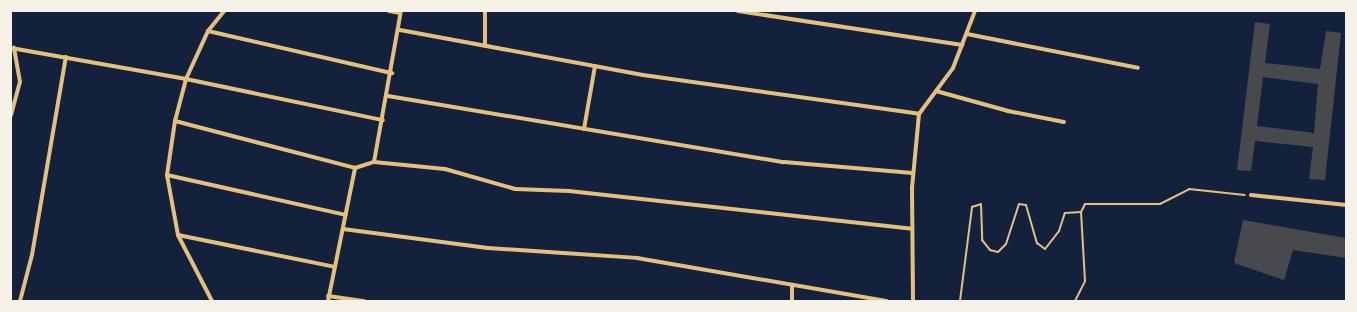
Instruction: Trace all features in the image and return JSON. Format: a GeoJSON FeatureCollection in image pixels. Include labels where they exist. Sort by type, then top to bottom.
{"type":"FeatureCollection","features":[{"type":"Feature","properties":{"kind":"street"},"geometry":{"type":"LineString","coordinates":[[212,301],[178,235],[167,175],[175,121],[186,79],[208,31],[224,11]]}},
{"type":"Feature","properties":{"kind":"street"},"geometry":{"type":"LineString","coordinates":[[374,162],[400,30],[401,12],[389,11]]}},
{"type":"Feature","properties":{"kind":"street"},"geometry":{"type":"LineString","coordinates":[[485,11],[485,46]]}},
{"type":"Feature","properties":{"kind":"street"},"geometry":{"type":"LineString","coordinates":[[738,11],[962,45]]}},
{"type":"Feature","properties":{"kind":"street"},"geometry":{"type":"LineString","coordinates":[[913,301],[913,172],[919,114],[954,68],[975,11]]}},
{"type":"Feature","properties":{"kind":"street"},"geometry":{"type":"LineString","coordinates":[[400,30],[595,66],[919,114]]}},
{"type":"Feature","properties":{"kind":"street"},"geometry":{"type":"LineString","coordinates":[[208,31],[392,74]]}},
{"type":"Feature","properties":{"kind":"street"},"geometry":{"type":"LineString","coordinates":[[967,34],[1138,68]]}},
{"type":"Feature","properties":{"kind":"street"},"geometry":{"type":"LineString","coordinates":[[11,115],[20,82],[12,48],[186,79],[383,120]]}},
{"type":"Feature","properties":{"kind":"street"},"geometry":{"type":"LineString","coordinates":[[20,301],[32,255],[66,57]]}},
{"type":"Feature","properties":{"kind":"street"},"geometry":{"type":"LineString","coordinates":[[584,129],[595,66]]}},
{"type":"Feature","properties":{"kind":"street"},"geometry":{"type":"LineString","coordinates":[[936,91],[1008,111],[1064,122]]}},
{"type":"Feature","properties":{"kind":"street"},"geometry":{"type":"LineString","coordinates":[[388,96],[784,162],[913,172]]}},
{"type":"Feature","properties":{"kind":"street"},"geometry":{"type":"LineString","coordinates":[[175,121],[355,168],[374,162],[445,169],[515,189],[569,191],[912,229]]}},
{"type":"Feature","properties":{"kind":"street"},"geometry":{"type":"LineString","coordinates":[[328,301],[355,168]]}},
{"type":"Feature","properties":{"kind":"street"},"geometry":{"type":"LineString","coordinates":[[167,175],[346,215]]}},
{"type":"Feature","properties":{"kind":"street"},"geometry":{"type":"LineString","coordinates":[[1250,195],[1346,205]]}},
{"type":"Feature","properties":{"kind":"street"},"geometry":{"type":"LineString","coordinates":[[343,229],[488,248],[637,258],[792,287],[886,301]]}},
{"type":"Feature","properties":{"kind":"street"},"geometry":{"type":"LineString","coordinates":[[178,235],[335,267]]}},
{"type":"Feature","properties":{"kind":"street"},"geometry":{"type":"LineString","coordinates":[[792,287],[792,301]]}},
{"type":"Feature","properties":{"kind":"street"},"geometry":{"type":"LineString","coordinates":[[328,296],[365,301]]}},
{"type":"Feature","properties":{"kind":"path"},"geometry":{"type":"LineString","coordinates":[[1075,301],[1085,282],[1081,212],[1085,204],[1160,204],[1188,189],[1250,195]]}},
{"type":"Feature","properties":{"kind":"path"},"geometry":{"type":"LineString","coordinates":[[960,301],[972,207],[981,204],[982,240],[990,250],[998,252],[1006,244],[1020,204],[1026,205],[1037,243],[1045,249],[1059,231],[1065,213],[1081,212]]}},
{"type":"Feature","properties":{"kind":"building"},"geometry":{"type":"Polygon","coordinates":[[[1255,22],[1270,24],[1265,63],[1320,69],[1326,31],[1341,33],[1325,180],[1309,179],[1313,147],[1255,141],[1251,171],[1237,170],[1255,22]],[[1263,77],[1257,126],[1314,133],[1318,84],[1263,77]]]}},
{"type":"Feature","properties":{"kind":"building"},"geometry":{"type":"Polygon","coordinates":[[[1243,220],[1346,238],[1346,258],[1293,250],[1284,280],[1234,263],[1243,220]]]}}]}
